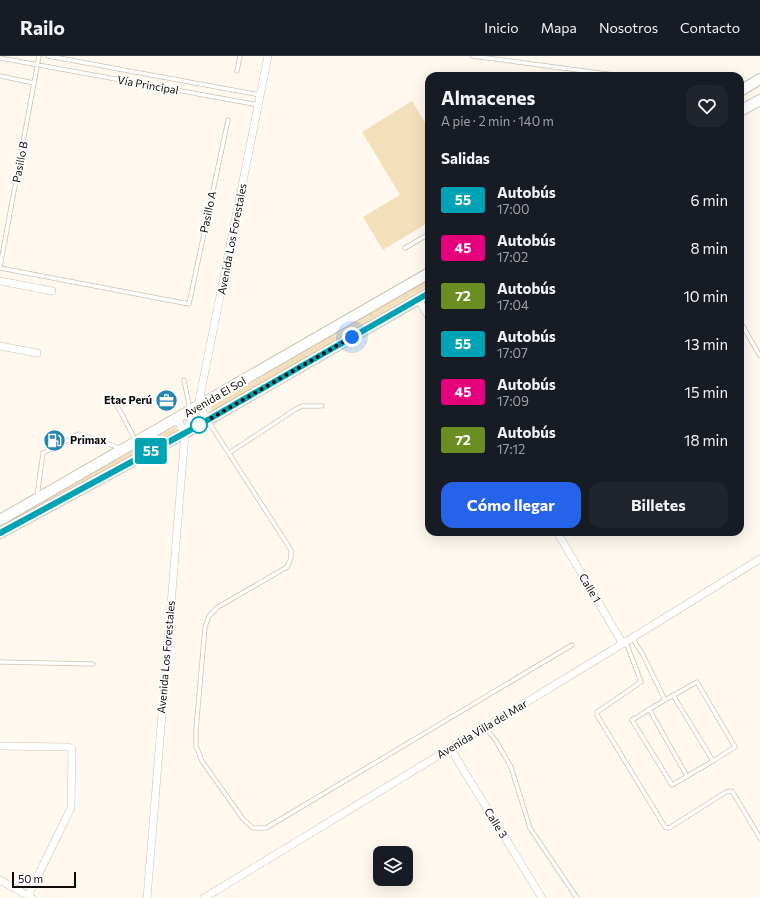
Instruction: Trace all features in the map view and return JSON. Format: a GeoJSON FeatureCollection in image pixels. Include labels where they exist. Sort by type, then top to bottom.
{"type":"FeatureCollection","features":[{"type":"Feature","properties":{"kind":"main road"},"geometry":{"type":"LineString","coordinates":[[744,89],[760,79]]}},
{"type":"Feature","properties":{"kind":"main road"},"geometry":{"type":"LineString","coordinates":[[744,109],[760,100]]}},
{"type":"Feature","properties":{"kind":"main road","name":"Avenida El Sol"},"geometry":{"type":"LineString","coordinates":[[0,520],[425,275]]}},
{"type":"Feature","properties":{"kind":"main road","name":"Avenida El Sol"},"geometry":{"type":"LineString","coordinates":[[0,533],[185,433],[425,295]]}},
{"type":"Feature","properties":{"kind":"street","name":"Avenida Los Forestales"},"geometry":{"type":"LineString","coordinates":[[147,898],[185,433],[194,408],[259,105],[268,56]]}},
{"type":"Feature","properties":{"kind":"street"},"geometry":{"type":"LineString","coordinates":[[0,280],[52,290]]}},
{"type":"Feature","properties":{"kind":"street"},"geometry":{"type":"LineString","coordinates":[[418,299],[425,310]]}},
{"type":"Feature","properties":{"kind":"street"},"geometry":{"type":"LineString","coordinates":[[0,346],[37,352]]}},
{"type":"Feature","properties":{"kind":"street"},"geometry":{"type":"LineString","coordinates":[[194,408],[208,420]]}},
{"type":"Feature","properties":{"kind":"street"},"geometry":{"type":"LineString","coordinates":[[177,419],[185,433]]}},
{"type":"Feature","properties":{"kind":"street","name":"Calle 1"},"geometry":{"type":"LineString","coordinates":[[559,536],[627,641]]}},
{"type":"Feature","properties":{"kind":"street","name":"Avenida Villa del Mar"},"geometry":{"type":"LineString","coordinates":[[204,898],[760,559]]}},
{"type":"Feature","properties":{"kind":"street"},"geometry":{"type":"LineString","coordinates":[[0,746],[68,747],[72,749],[71,808],[30,897],[0,880]]}},
{"type":"Feature","properties":{"kind":"street","name":"Calle 3"},"geometry":{"type":"LineString","coordinates":[[450,748],[542,898]]}},
{"type":"Feature","properties":{"kind":"lane","name":"Pasillo B"},"geometry":{"type":"LineString","coordinates":[[0,268],[39,56]]}},
{"type":"Feature","properties":{"kind":"lane"},"geometry":{"type":"LineString","coordinates":[[48,56],[260,95]]}},
{"type":"Feature","properties":{"kind":"lane"},"geometry":{"type":"LineString","coordinates":[[237,71],[240,56]]}},
{"type":"Feature","properties":{"kind":"lane"},"geometry":{"type":"LineString","coordinates":[[472,56],[586,72]]}},
{"type":"Feature","properties":{"kind":"lane","name":"Vía Principal"},"geometry":{"type":"LineString","coordinates":[[0,58],[259,105]]}},
{"type":"Feature","properties":{"kind":"lane"},"geometry":{"type":"LineString","coordinates":[[0,76],[34,83]]}},
{"type":"Feature","properties":{"kind":"lane","name":"Pasillo A"},"geometry":{"type":"LineString","coordinates":[[0,268],[189,304],[228,120]]}},
{"type":"Feature","properties":{"kind":"lane"},"geometry":{"type":"LineString","coordinates":[[405,248],[425,236]]}},
{"type":"Feature","properties":{"kind":"lane"},"geometry":{"type":"LineString","coordinates":[[744,328],[760,356]]}},
{"type":"Feature","properties":{"kind":"lane"},"geometry":{"type":"LineString","coordinates":[[184,380],[194,408]]}},
{"type":"Feature","properties":{"kind":"lane"},"geometry":{"type":"LineString","coordinates":[[110,397],[116,403],[136,442]]}},
{"type":"Feature","properties":{"kind":"lane"},"geometry":{"type":"LineString","coordinates":[[230,453],[296,409],[302,406],[322,406]]}},
{"type":"Feature","properties":{"kind":"lane"},"geometry":{"type":"LineString","coordinates":[[208,420],[291,550],[291,558],[287,567],[218,607],[209,616],[205,627],[196,730],[196,746],[202,760],[243,819],[252,828],[266,828],[572,645]]}},
{"type":"Feature","properties":{"kind":"lane"},"geometry":{"type":"LineString","coordinates":[[74,436],[79,434],[123,450]]}},
{"type":"Feature","properties":{"kind":"lane"},"geometry":{"type":"LineString","coordinates":[[60,444],[68,440]]}},
{"type":"Feature","properties":{"kind":"lane"},"geometry":{"type":"LineString","coordinates":[[37,498],[43,453],[53,448]]}},
{"type":"Feature","properties":{"kind":"lane"},"geometry":{"type":"LineString","coordinates":[[627,641],[642,653],[665,700]]}},
{"type":"Feature","properties":{"kind":"lane"},"geometry":{"type":"LineString","coordinates":[[627,641],[641,682],[598,712],[597,715],[665,826],[668,828],[726,792],[732,792],[760,838]]}},
{"type":"Feature","properties":{"kind":"lane"},"geometry":{"type":"LineString","coordinates":[[0,662],[93,664]]}},
{"type":"Feature","properties":{"kind":"lane"},"geometry":{"type":"LineString","coordinates":[[697,682],[735,747],[672,785],[632,720],[665,700],[697,682]]}},
{"type":"Feature","properties":{"kind":"lane"},"geometry":{"type":"LineString","coordinates":[[673,695],[713,760]]}},
{"type":"Feature","properties":{"kind":"lane"},"geometry":{"type":"LineString","coordinates":[[649,709],[687,776]]}},
{"type":"Feature","properties":{"kind":"lane"},"geometry":{"type":"LineString","coordinates":[[485,727],[496,740],[511,767],[530,828],[577,898]]}},
{"type":"Feature","properties":{"kind":"shaded area"},"geometry":{"type":"Polygon","coordinates":[[[412,101],[425,122],[425,224],[383,250],[363,217],[400,195],[362,132],[412,101]]]}},
{"type":"Feature","properties":{"kind":"shaded area"},"geometry":{"type":"Polygon","coordinates":[[[425,280],[425,287],[214,411],[210,409],[212,406],[425,280]]]}},
{"type":"Feature","properties":{"kind":"shaded area"},"geometry":{"type":"Polygon","coordinates":[[[175,427],[178,430],[176,433],[0,526],[0,524],[113,460],[175,427]]]}},
{"type":"Feature","properties":{"kind":"bus line","name":"55"},"geometry":{"type":"LineString","coordinates":[[0,533],[185,433],[425,295]]}},
{"type":"Feature","properties":{"kind":"place","name":"Etac Perú"},"geometry":{"type":"Point","coordinates":[167,400]}},
{"type":"Feature","properties":{"kind":"place","name":"Primax"},"geometry":{"type":"Point","coordinates":[54,440]}},
{"type":"Feature","properties":{"kind":"route"},"geometry":{"type":"LineString","coordinates":[[199,425],[196,427],[352,337]]}}]}
